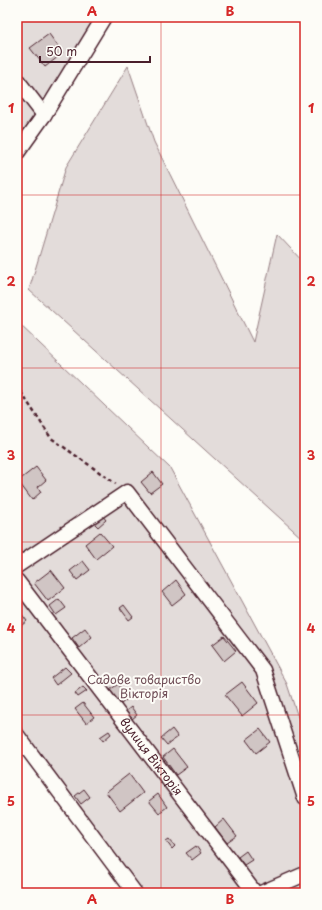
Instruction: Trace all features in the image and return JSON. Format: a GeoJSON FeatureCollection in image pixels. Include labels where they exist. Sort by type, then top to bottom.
{"type":"FeatureCollection","features":[{"type":"Feature","properties":{"kind":"street"},"geometry":{"type":"LineString","coordinates":[[17,153],[44,115],[104,17]]}},
{"type":"Feature","properties":{"kind":"street"},"geometry":{"type":"LineString","coordinates":[[17,80],[44,115]]}},
{"type":"Feature","properties":{"kind":"street"},"geometry":{"type":"LineString","coordinates":[[17,566],[127,492],[262,670],[305,798]]}},
{"type":"Feature","properties":{"kind":"street","name":"вулиця Вікторія"},"geometry":{"type":"LineString","coordinates":[[17,582],[255,893]]}},
{"type":"Feature","properties":{"kind":"street"},"geometry":{"type":"LineString","coordinates":[[17,735],[135,893]]}},
{"type":"Feature","properties":{"kind":"street"},"geometry":{"type":"LineString","coordinates":[[261,893],[305,874]]}},
{"type":"Feature","properties":{"kind":"path"},"geometry":{"type":"LineString","coordinates":[[17,386],[51,438],[127,492]]}},
{"type":"Feature","properties":{"kind":"green space"},"geometry":{"type":"Polygon","coordinates":[[[17,17],[109,17],[17,162],[17,17]]]}},
{"type":"Feature","properties":{"kind":"green space"},"geometry":{"type":"Polygon","coordinates":[[[128,66],[154,142],[253,342],[277,234],[305,264],[305,539],[303,539],[29,290],[66,167],[128,66]]]}},
{"type":"Feature","properties":{"kind":"green space","name":"Садове товариство Вікторія"},"geometry":{"type":"Polygon","coordinates":[[[17,322],[170,468],[287,684],[305,738],[305,893],[143,893],[17,730],[17,322]]]}},
{"type":"Feature","properties":{"kind":"building"},"geometry":{"type":"Polygon","coordinates":[[[49,34],[63,53],[45,67],[30,48],[49,34]]]}},
{"type":"Feature","properties":{"kind":"building"},"geometry":{"type":"Polygon","coordinates":[[[36,467],[46,480],[38,487],[41,492],[32,500],[18,481],[36,467]]]}},
{"type":"Feature","properties":{"kind":"building"},"geometry":{"type":"Polygon","coordinates":[[[153,472],[162,484],[150,493],[141,482],[153,472]]]}},
{"type":"Feature","properties":{"kind":"building"},"geometry":{"type":"Polygon","coordinates":[[[102,515],[106,520],[98,527],[93,522],[102,515]]]}},
{"type":"Feature","properties":{"kind":"building"},"geometry":{"type":"Polygon","coordinates":[[[100,532],[112,546],[96,559],[85,544],[100,532]]]}},
{"type":"Feature","properties":{"kind":"building"},"geometry":{"type":"Polygon","coordinates":[[[83,561],[90,570],[77,580],[70,571],[83,561]]]}},
{"type":"Feature","properties":{"kind":"building"},"geometry":{"type":"Polygon","coordinates":[[[51,570],[65,588],[48,601],[34,583],[51,570]]]}},
{"type":"Feature","properties":{"kind":"building"},"geometry":{"type":"Polygon","coordinates":[[[176,580],[186,594],[172,605],[162,592],[176,580]]]}},
{"type":"Feature","properties":{"kind":"building"},"geometry":{"type":"Polygon","coordinates":[[[59,599],[66,608],[56,615],[50,606],[59,599]]]}},
{"type":"Feature","properties":{"kind":"building"},"geometry":{"type":"Polygon","coordinates":[[[124,605],[133,617],[129,620],[120,608],[124,605]]]}},
{"type":"Feature","properties":{"kind":"building"},"geometry":{"type":"Polygon","coordinates":[[[17,608],[27,621],[17,629],[17,608]]]}},
{"type":"Feature","properties":{"kind":"building"},"geometry":{"type":"Polygon","coordinates":[[[85,628],[92,637],[79,648],[72,638],[85,628]]]}},
{"type":"Feature","properties":{"kind":"building"},"geometry":{"type":"Polygon","coordinates":[[[224,636],[236,651],[224,661],[212,645],[224,636]]]}},
{"type":"Feature","properties":{"kind":"building"},"geometry":{"type":"Polygon","coordinates":[[[65,667],[71,673],[56,685],[51,678],[65,667]]]}},
{"type":"Feature","properties":{"kind":"building"},"geometry":{"type":"Polygon","coordinates":[[[242,682],[258,703],[242,716],[225,695],[242,682]]]}},
{"type":"Feature","properties":{"kind":"building"},"geometry":{"type":"Polygon","coordinates":[[[118,684],[129,698],[121,704],[110,690],[118,684]]]}},
{"type":"Feature","properties":{"kind":"building"},"geometry":{"type":"Polygon","coordinates":[[[83,687],[87,691],[78,697],[75,693],[83,687]]]}},
{"type":"Feature","properties":{"kind":"building"},"geometry":{"type":"Polygon","coordinates":[[[83,703],[94,717],[86,723],[75,709],[83,703]]]}},
{"type":"Feature","properties":{"kind":"building"},"geometry":{"type":"Polygon","coordinates":[[[131,707],[137,715],[132,719],[126,711],[131,707]]]}},
{"type":"Feature","properties":{"kind":"building"},"geometry":{"type":"Polygon","coordinates":[[[172,729],[178,737],[167,745],[161,738],[172,729]]]}},
{"type":"Feature","properties":{"kind":"building"},"geometry":{"type":"Polygon","coordinates":[[[260,729],[270,742],[256,753],[246,740],[260,729]]]}},
{"type":"Feature","properties":{"kind":"building"},"geometry":{"type":"Polygon","coordinates":[[[109,731],[111,734],[103,741],[100,737],[109,731]]]}},
{"type":"Feature","properties":{"kind":"building"},"geometry":{"type":"Polygon","coordinates":[[[173,749],[187,767],[176,775],[163,757],[173,749]]]}},
{"type":"Feature","properties":{"kind":"building"},"geometry":{"type":"Polygon","coordinates":[[[129,774],[143,793],[120,811],[106,792],[129,774]]]}},
{"type":"Feature","properties":{"kind":"building"},"geometry":{"type":"Polygon","coordinates":[[[84,789],[90,797],[81,804],[75,796],[84,789]]]}},
{"type":"Feature","properties":{"kind":"building"},"geometry":{"type":"Polygon","coordinates":[[[158,794],[167,807],[159,813],[149,801],[158,794]]]}},
{"type":"Feature","properties":{"kind":"building"},"geometry":{"type":"Polygon","coordinates":[[[224,819],[237,836],[227,843],[215,827],[224,819]]]}},
{"type":"Feature","properties":{"kind":"building"},"geometry":{"type":"Polygon","coordinates":[[[169,839],[175,846],[172,849],[166,841],[169,839]]]}},
{"type":"Feature","properties":{"kind":"building"},"geometry":{"type":"Polygon","coordinates":[[[196,846],[201,853],[192,860],[186,853],[196,846]]]}},
{"type":"Feature","properties":{"kind":"building"},"geometry":{"type":"Polygon","coordinates":[[[246,851],[252,860],[244,865],[238,857],[246,851]]]}}]}
